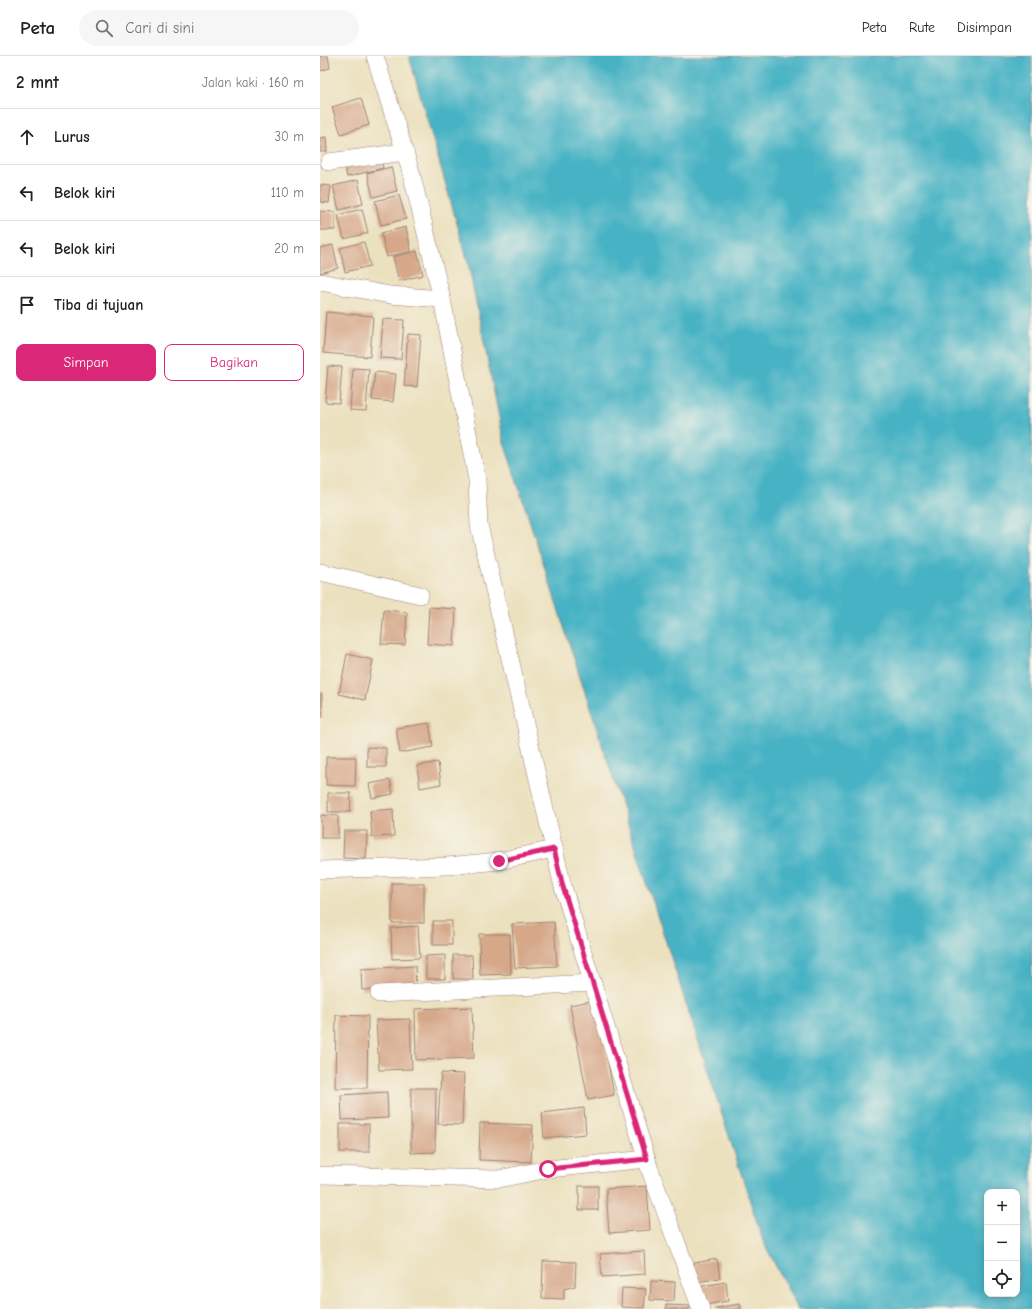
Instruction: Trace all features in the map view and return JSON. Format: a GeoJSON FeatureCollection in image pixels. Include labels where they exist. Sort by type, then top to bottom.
{"type":"FeatureCollection","features":[{"type":"Feature","properties":{"kind":"street"},"geometry":{"type":"LineString","coordinates":[[374,56],[405,152],[442,299],[477,480],[479,525],[563,887],[647,1159],[701,1309]]}},
{"type":"Feature","properties":{"kind":"street"},"geometry":{"type":"LineString","coordinates":[[329,162],[405,152]]}},
{"type":"Feature","properties":{"kind":"street"},"geometry":{"type":"LineString","coordinates":[[320,282],[390,295],[442,299]]}},
{"type":"Feature","properties":{"kind":"street"},"geometry":{"type":"LineString","coordinates":[[320,572],[420,595]]}},
{"type":"Feature","properties":{"kind":"street"},"geometry":{"type":"LineString","coordinates":[[320,870],[446,866],[499,861],[554,849]]}},
{"type":"Feature","properties":{"kind":"street"},"geometry":{"type":"LineString","coordinates":[[379,994],[593,983]]}},
{"type":"Feature","properties":{"kind":"street"},"geometry":{"type":"LineString","coordinates":[[320,1175],[498,1179],[548,1169],[647,1159]]}},
{"type":"Feature","properties":{"kind":"water"},"geometry":{"type":"Polygon","coordinates":[[[409,56],[1032,56],[1032,1309],[798,1309],[763,1241],[504,442],[468,262],[409,56]]]}},
{"type":"Feature","properties":{"kind":"building"},"geometry":{"type":"Polygon","coordinates":[[[320,56],[328,56],[330,68],[320,71],[320,56]]]}},
{"type":"Feature","properties":{"kind":"building"},"geometry":{"type":"Polygon","coordinates":[[[361,98],[369,125],[341,134],[332,107],[361,98]]]}},
{"type":"Feature","properties":{"kind":"building"},"geometry":{"type":"Polygon","coordinates":[[[326,137],[327,152],[320,152],[320,138],[326,137]]]}},
{"type":"Feature","properties":{"kind":"building"},"geometry":{"type":"Polygon","coordinates":[[[381,157],[383,168],[347,177],[344,165],[381,157]]]}},
{"type":"Feature","properties":{"kind":"building"},"geometry":{"type":"Polygon","coordinates":[[[391,167],[397,191],[373,197],[367,173],[391,167]]]}},
{"type":"Feature","properties":{"kind":"building"},"geometry":{"type":"Polygon","coordinates":[[[358,180],[363,204],[339,210],[333,186],[358,180]]]}},
{"type":"Feature","properties":{"kind":"building"},"geometry":{"type":"Polygon","coordinates":[[[320,185],[331,186],[329,203],[320,202],[320,185]]]}},
{"type":"Feature","properties":{"kind":"building"},"geometry":{"type":"Polygon","coordinates":[[[399,195],[406,219],[381,225],[375,201],[399,195]]]}},
{"type":"Feature","properties":{"kind":"building"},"geometry":{"type":"Polygon","coordinates":[[[362,209],[368,233],[344,239],[338,215],[362,209]]]}},
{"type":"Feature","properties":{"kind":"building"},"geometry":{"type":"Polygon","coordinates":[[[320,211],[335,212],[335,230],[320,230],[320,211]]]}},
{"type":"Feature","properties":{"kind":"building"},"geometry":{"type":"Polygon","coordinates":[[[406,227],[411,251],[387,257],[381,233],[406,227]]]}},
{"type":"Feature","properties":{"kind":"building"},"geometry":{"type":"Polygon","coordinates":[[[364,242],[370,266],[345,272],[340,248],[364,242]]]}},
{"type":"Feature","properties":{"kind":"building"},"geometry":{"type":"Polygon","coordinates":[[[333,245],[338,268],[320,273],[320,248],[333,245]]]}},
{"type":"Feature","properties":{"kind":"building"},"geometry":{"type":"Polygon","coordinates":[[[417,251],[423,275],[399,281],[393,257],[417,251]]]}},
{"type":"Feature","properties":{"kind":"building"},"geometry":{"type":"Polygon","coordinates":[[[326,312],[373,316],[370,357],[323,353],[326,312]]]}},
{"type":"Feature","properties":{"kind":"building"},"geometry":{"type":"Polygon","coordinates":[[[383,319],[404,320],[401,359],[380,358],[383,319]]]}},
{"type":"Feature","properties":{"kind":"building"},"geometry":{"type":"Polygon","coordinates":[[[408,334],[421,335],[417,387],[404,386],[408,334]]]}},
{"type":"Feature","properties":{"kind":"building"},"geometry":{"type":"Polygon","coordinates":[[[328,366],[342,367],[339,403],[325,402],[328,366]]]}},
{"type":"Feature","properties":{"kind":"building"},"geometry":{"type":"Polygon","coordinates":[[[353,368],[369,369],[366,411],[350,410],[353,368]]]}},
{"type":"Feature","properties":{"kind":"building"},"geometry":{"type":"Polygon","coordinates":[[[375,372],[396,374],[393,402],[372,400],[375,372]]]}},
{"type":"Feature","properties":{"kind":"building"},"geometry":{"type":"Polygon","coordinates":[[[429,607],[456,609],[454,646],[427,644],[429,607]]]}},
{"type":"Feature","properties":{"kind":"building"},"geometry":{"type":"Polygon","coordinates":[[[384,610],[407,612],[405,645],[381,644],[384,610]]]}},
{"type":"Feature","properties":{"kind":"building"},"geometry":{"type":"Polygon","coordinates":[[[347,654],[373,660],[365,700],[339,694],[347,654]]]}},
{"type":"Feature","properties":{"kind":"building"},"geometry":{"type":"Polygon","coordinates":[[[320,694],[322,694],[322,717],[320,717],[320,694]]]}},
{"type":"Feature","properties":{"kind":"building"},"geometry":{"type":"Polygon","coordinates":[[[429,723],[433,747],[400,753],[396,728],[429,723]]]}},
{"type":"Feature","properties":{"kind":"building"},"geometry":{"type":"Polygon","coordinates":[[[367,747],[386,748],[386,767],[367,767],[367,747]]]}},
{"type":"Feature","properties":{"kind":"building"},"geometry":{"type":"Polygon","coordinates":[[[326,757],[356,757],[355,786],[326,785],[326,757]]]}},
{"type":"Feature","properties":{"kind":"building"},"geometry":{"type":"Polygon","coordinates":[[[438,762],[441,784],[420,788],[417,766],[438,762]]]}},
{"type":"Feature","properties":{"kind":"building"},"geometry":{"type":"Polygon","coordinates":[[[390,780],[393,794],[372,798],[369,784],[390,780]]]}},
{"type":"Feature","properties":{"kind":"building"},"geometry":{"type":"Polygon","coordinates":[[[328,793],[351,793],[350,812],[328,812],[328,793]]]}},
{"type":"Feature","properties":{"kind":"building"},"geometry":{"type":"Polygon","coordinates":[[[393,809],[394,836],[372,837],[370,811],[393,809]]]}},
{"type":"Feature","properties":{"kind":"building"},"geometry":{"type":"Polygon","coordinates":[[[321,815],[338,816],[338,838],[321,838],[321,815]]]}},
{"type":"Feature","properties":{"kind":"building"},"geometry":{"type":"Polygon","coordinates":[[[344,831],[367,831],[366,859],[343,858],[344,831]]]}},
{"type":"Feature","properties":{"kind":"building"},"geometry":{"type":"Polygon","coordinates":[[[392,883],[424,883],[424,923],[392,923],[392,883]]]}},
{"type":"Feature","properties":{"kind":"building"},"geometry":{"type":"Polygon","coordinates":[[[433,921],[452,921],[452,945],[433,945],[433,921]]]}},
{"type":"Feature","properties":{"kind":"building"},"geometry":{"type":"Polygon","coordinates":[[[554,922],[557,966],[515,968],[512,924],[554,922]]]}},
{"type":"Feature","properties":{"kind":"building"},"geometry":{"type":"Polygon","coordinates":[[[418,926],[420,958],[392,959],[391,928],[418,926]]]}},
{"type":"Feature","properties":{"kind":"building"},"geometry":{"type":"Polygon","coordinates":[[[479,934],[510,934],[511,974],[480,975],[479,934]]]}},
{"type":"Feature","properties":{"kind":"building"},"geometry":{"type":"Polygon","coordinates":[[[445,955],[445,979],[426,979],[426,956],[445,955]]]}},
{"type":"Feature","properties":{"kind":"building"},"geometry":{"type":"Polygon","coordinates":[[[453,955],[472,955],[473,979],[453,979],[453,955]]]}},
{"type":"Feature","properties":{"kind":"building"},"geometry":{"type":"Polygon","coordinates":[[[415,966],[416,987],[362,990],[361,969],[415,966]]]}},
{"type":"Feature","properties":{"kind":"building"},"geometry":{"type":"Polygon","coordinates":[[[596,1000],[614,1095],[588,1100],[570,1005],[596,1000]]]}},
{"type":"Feature","properties":{"kind":"building"},"geometry":{"type":"Polygon","coordinates":[[[472,1007],[474,1058],[416,1060],[415,1009],[472,1007]]]}},
{"type":"Feature","properties":{"kind":"building"},"geometry":{"type":"Polygon","coordinates":[[[336,1015],[368,1016],[367,1088],[335,1088],[336,1015]]]}},
{"type":"Feature","properties":{"kind":"building"},"geometry":{"type":"Polygon","coordinates":[[[410,1019],[412,1069],[379,1070],[376,1020],[410,1019]]]}},
{"type":"Feature","properties":{"kind":"building"},"geometry":{"type":"Polygon","coordinates":[[[441,1073],[464,1074],[462,1125],[438,1124],[441,1073]]]}},
{"type":"Feature","properties":{"kind":"building"},"geometry":{"type":"Polygon","coordinates":[[[411,1088],[436,1088],[435,1152],[411,1153],[411,1088]]]}},
{"type":"Feature","properties":{"kind":"building"},"geometry":{"type":"Polygon","coordinates":[[[387,1092],[388,1118],[342,1120],[341,1095],[387,1092]]]}},
{"type":"Feature","properties":{"kind":"building"},"geometry":{"type":"Polygon","coordinates":[[[584,1108],[586,1134],[544,1138],[542,1113],[584,1108]]]}},
{"type":"Feature","properties":{"kind":"building"},"geometry":{"type":"Polygon","coordinates":[[[480,1123],[533,1125],[531,1162],[479,1160],[480,1123]]]}},
{"type":"Feature","properties":{"kind":"building"},"geometry":{"type":"Polygon","coordinates":[[[340,1124],[369,1124],[369,1152],[340,1152],[340,1124]]]}},
{"type":"Feature","properties":{"kind":"building"},"geometry":{"type":"Polygon","coordinates":[[[579,1186],[598,1186],[598,1210],[579,1210],[579,1186]]]}},
{"type":"Feature","properties":{"kind":"building"},"geometry":{"type":"Polygon","coordinates":[[[647,1186],[650,1230],[609,1233],[606,1189],[647,1186]]]}},
{"type":"Feature","properties":{"kind":"building"},"geometry":{"type":"Polygon","coordinates":[[[644,1251],[645,1274],[602,1277],[600,1254],[644,1251]]]}},
{"type":"Feature","properties":{"kind":"building"},"geometry":{"type":"Polygon","coordinates":[[[717,1259],[720,1278],[697,1282],[694,1263],[717,1259]]]}},
{"type":"Feature","properties":{"kind":"building"},"geometry":{"type":"Polygon","coordinates":[[[543,1261],[576,1262],[575,1286],[564,1289],[564,1299],[542,1298],[543,1261]]]}},
{"type":"Feature","properties":{"kind":"building"},"geometry":{"type":"Polygon","coordinates":[[[651,1281],[675,1282],[674,1301],[650,1300],[651,1281]]]}},
{"type":"Feature","properties":{"kind":"building"},"geometry":{"type":"Polygon","coordinates":[[[726,1282],[728,1301],[705,1305],[702,1286],[726,1282]]]}},
{"type":"Feature","properties":{"kind":"building"},"geometry":{"type":"Polygon","coordinates":[[[622,1288],[646,1289],[644,1308],[621,1307],[622,1288]]]}},
{"type":"Feature","properties":{"kind":"building"},"geometry":{"type":"Polygon","coordinates":[[[740,1304],[741,1309],[715,1309],[715,1308],[740,1304]]]}},
{"type":"Feature","properties":{"kind":"building"},"geometry":{"type":"Polygon","coordinates":[[[666,1305],[690,1306],[689,1309],[666,1309],[666,1305]]]}},
{"type":"Feature","properties":{"kind":"route"},"geometry":{"type":"LineString","coordinates":[[499,861],[554,849],[563,887],[647,1159],[548,1169]]}}]}
